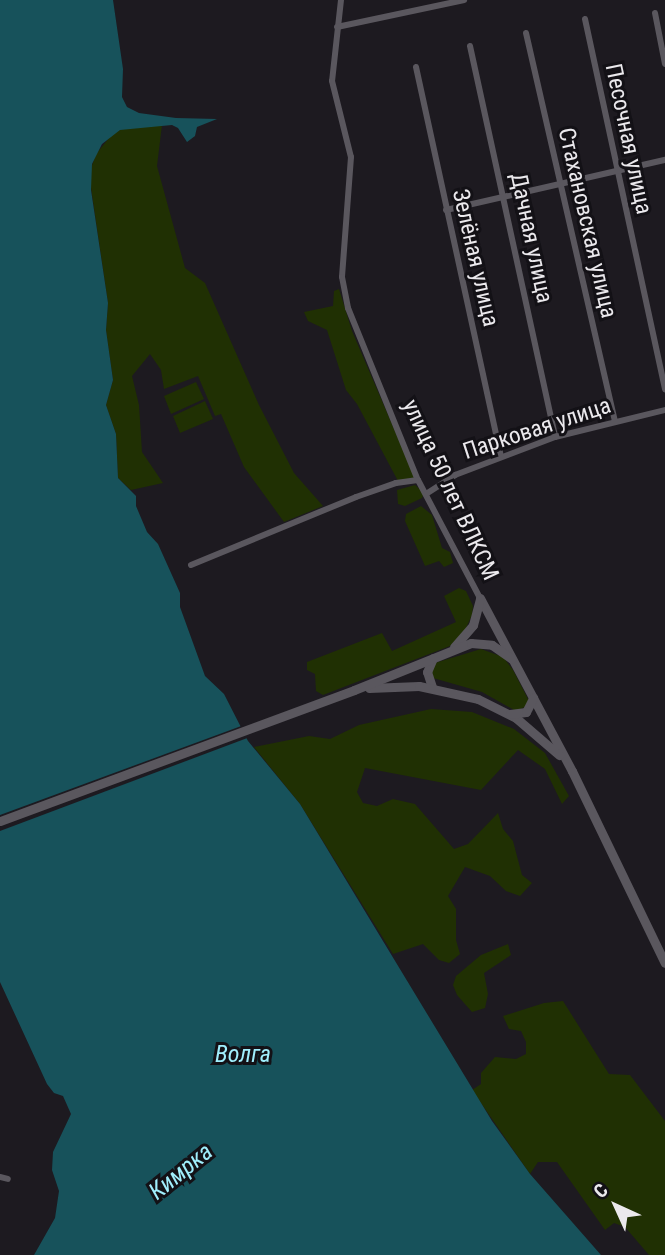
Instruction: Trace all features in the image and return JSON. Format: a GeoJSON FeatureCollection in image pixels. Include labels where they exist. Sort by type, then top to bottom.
{"type":"FeatureCollection","features":[{"type":"Feature","properties":{"kind":"main road"},"geometry":{"type":"LineString","coordinates":[[451,649],[471,629],[480,598]]}},
{"type":"Feature","properties":{"kind":"main road","name":"улица 50 лет ВЛКСМ"},"geometry":{"type":"LineString","coordinates":[[480,598],[572,771],[665,963]]}},
{"type":"Feature","properties":{"kind":"main road"},"geometry":{"type":"LineString","coordinates":[[0,821],[354,690],[451,649],[485,643],[501,649],[512,659]]}},
{"type":"Feature","properties":{"kind":"main road"},"geometry":{"type":"LineString","coordinates":[[432,687],[427,672],[433,657]]}},
{"type":"Feature","properties":{"kind":"main road"},"geometry":{"type":"LineString","coordinates":[[354,690],[393,685],[432,687],[478,699],[510,714],[544,740],[572,771]]}},
{"type":"Feature","properties":{"kind":"main road"},"geometry":{"type":"LineString","coordinates":[[510,714],[526,712],[533,698]]}},
{"type":"Feature","properties":{"kind":"street","name":"улица 50 лет ВЛКСМ"},"geometry":{"type":"LineString","coordinates":[[341,0],[332,81],[351,157],[342,277],[348,308],[418,480],[480,598]]}},
{"type":"Feature","properties":{"kind":"street"},"geometry":{"type":"LineString","coordinates":[[337,27],[464,0]]}},
{"type":"Feature","properties":{"kind":"street"},"geometry":{"type":"LineString","coordinates":[[655,13],[665,64]]}},
{"type":"Feature","properties":{"kind":"street","name":"Песочная улица"},"geometry":{"type":"LineString","coordinates":[[585,19],[665,389]]}},
{"type":"Feature","properties":{"kind":"street","name":"Стахановская улица"},"geometry":{"type":"LineString","coordinates":[[526,33],[615,422]]}},
{"type":"Feature","properties":{"kind":"street","name":"Дачная улица"},"geometry":{"type":"LineString","coordinates":[[470,46],[505,197],[555,437]]}},
{"type":"Feature","properties":{"kind":"street","name":"Зелёная улица"},"geometry":{"type":"LineString","coordinates":[[416,67],[501,456]]}},
{"type":"Feature","properties":{"kind":"street"},"geometry":{"type":"LineString","coordinates":[[446,210],[665,160]]}},
{"type":"Feature","properties":{"kind":"street","name":"Парковая улица"},"geometry":{"type":"LineString","coordinates":[[426,494],[455,475],[555,437],[665,410]]}},
{"type":"Feature","properties":{"kind":"street"},"geometry":{"type":"LineString","coordinates":[[191,565],[356,497],[396,483],[418,480]]}},
{"type":"Feature","properties":{"kind":"street"},"geometry":{"type":"LineString","coordinates":[[0,1177],[8,1179]]}},
{"type":"Feature","properties":{"kind":"green space"},"geometry":{"type":"Polygon","coordinates":[[[162,125],[157,166],[185,268],[205,283],[259,405],[294,473],[323,506],[284,522],[244,467],[221,414],[215,416],[198,376],[164,389],[161,370],[150,354],[132,376],[139,405],[142,452],[163,483],[131,490],[118,478],[116,434],[106,405],[113,380],[106,330],[108,303],[89,174],[96,154],[114,132],[129,127],[162,125]]]}},
{"type":"Feature","properties":{"kind":"green space"},"geometry":{"type":"Polygon","coordinates":[[[339,289],[352,331],[415,478],[398,481],[357,404],[346,390],[327,330],[308,321],[304,312],[333,306],[334,291],[339,289]]]}},
{"type":"Feature","properties":{"kind":"green space"},"geometry":{"type":"Polygon","coordinates":[[[196,382],[204,399],[171,414],[164,396],[196,382]]]}},
{"type":"Feature","properties":{"kind":"green space"},"geometry":{"type":"Polygon","coordinates":[[[205,401],[213,419],[180,433],[173,416],[205,401]]]}},
{"type":"Feature","properties":{"kind":"green space"},"geometry":{"type":"Polygon","coordinates":[[[415,485],[424,493],[422,498],[405,506],[398,504],[397,490],[415,485]]]}},
{"type":"Feature","properties":{"kind":"green space"},"geometry":{"type":"Polygon","coordinates":[[[421,506],[432,515],[442,548],[450,552],[453,563],[444,567],[439,561],[425,566],[405,521],[406,514],[421,506]]]}},
{"type":"Feature","properties":{"kind":"green space"},"geometry":{"type":"Polygon","coordinates":[[[459,588],[466,591],[473,606],[472,615],[465,630],[450,646],[323,695],[316,691],[315,674],[307,670],[307,662],[382,633],[392,651],[456,622],[444,596],[459,588]]]}},
{"type":"Feature","properties":{"kind":"green space"},"geometry":{"type":"Polygon","coordinates":[[[481,649],[503,657],[529,701],[527,706],[516,711],[482,692],[433,678],[431,673],[435,663],[481,649]]]}},
{"type":"Feature","properties":{"kind":"green space"},"geometry":{"type":"Polygon","coordinates":[[[431,709],[472,712],[514,729],[545,753],[569,796],[562,804],[545,769],[518,750],[481,790],[365,768],[357,792],[363,803],[377,806],[393,799],[415,804],[454,849],[468,844],[498,813],[503,829],[513,841],[522,875],[532,883],[520,896],[506,891],[490,876],[465,867],[448,896],[456,909],[456,940],[460,954],[449,963],[439,960],[423,944],[393,954],[300,804],[254,747],[309,736],[330,739],[359,725],[431,709]]]}},
{"type":"Feature","properties":{"kind":"green space"},"geometry":{"type":"Polygon","coordinates":[[[508,944],[511,955],[484,973],[488,994],[485,1008],[472,1012],[457,995],[453,985],[456,976],[481,955],[508,944]]]}},
{"type":"Feature","properties":{"kind":"green space"},"geometry":{"type":"Polygon","coordinates":[[[563,1001],[609,1074],[630,1075],[665,1121],[665,1255],[649,1255],[625,1227],[614,1223],[605,1230],[557,1162],[538,1162],[530,1174],[472,1090],[481,1084],[481,1073],[495,1057],[516,1059],[526,1054],[526,1042],[521,1031],[509,1029],[503,1016],[544,1003],[563,1001]]]}},
{"type":"Feature","properties":{"kind":"water","name":"Волга"},"geometry":{"type":"Polygon","coordinates":[[[0,0],[113,0],[123,69],[122,97],[127,107],[139,113],[176,118],[217,119],[197,127],[195,136],[187,142],[178,128],[172,125],[120,130],[102,144],[92,164],[91,190],[108,303],[106,330],[113,380],[106,405],[116,434],[118,478],[136,496],[136,506],[147,532],[158,544],[180,593],[180,607],[205,676],[224,694],[248,741],[300,804],[492,1121],[530,1174],[601,1255],[34,1255],[55,1218],[59,1191],[52,1170],[53,1152],[71,1114],[63,1096],[54,1093],[47,1084],[0,982],[0,0]]]}},
{"type":"Feature","properties":{"kind":"pier"},"geometry":{"type":"Polygon","coordinates":[[[244,725],[250,737],[0,831],[0,815],[244,725]]]}},
{"type":"Feature","properties":{"kind":"water label","name":"Кимрка"},"geometry":{"type":"Point","coordinates":[181,1172]}}]}
